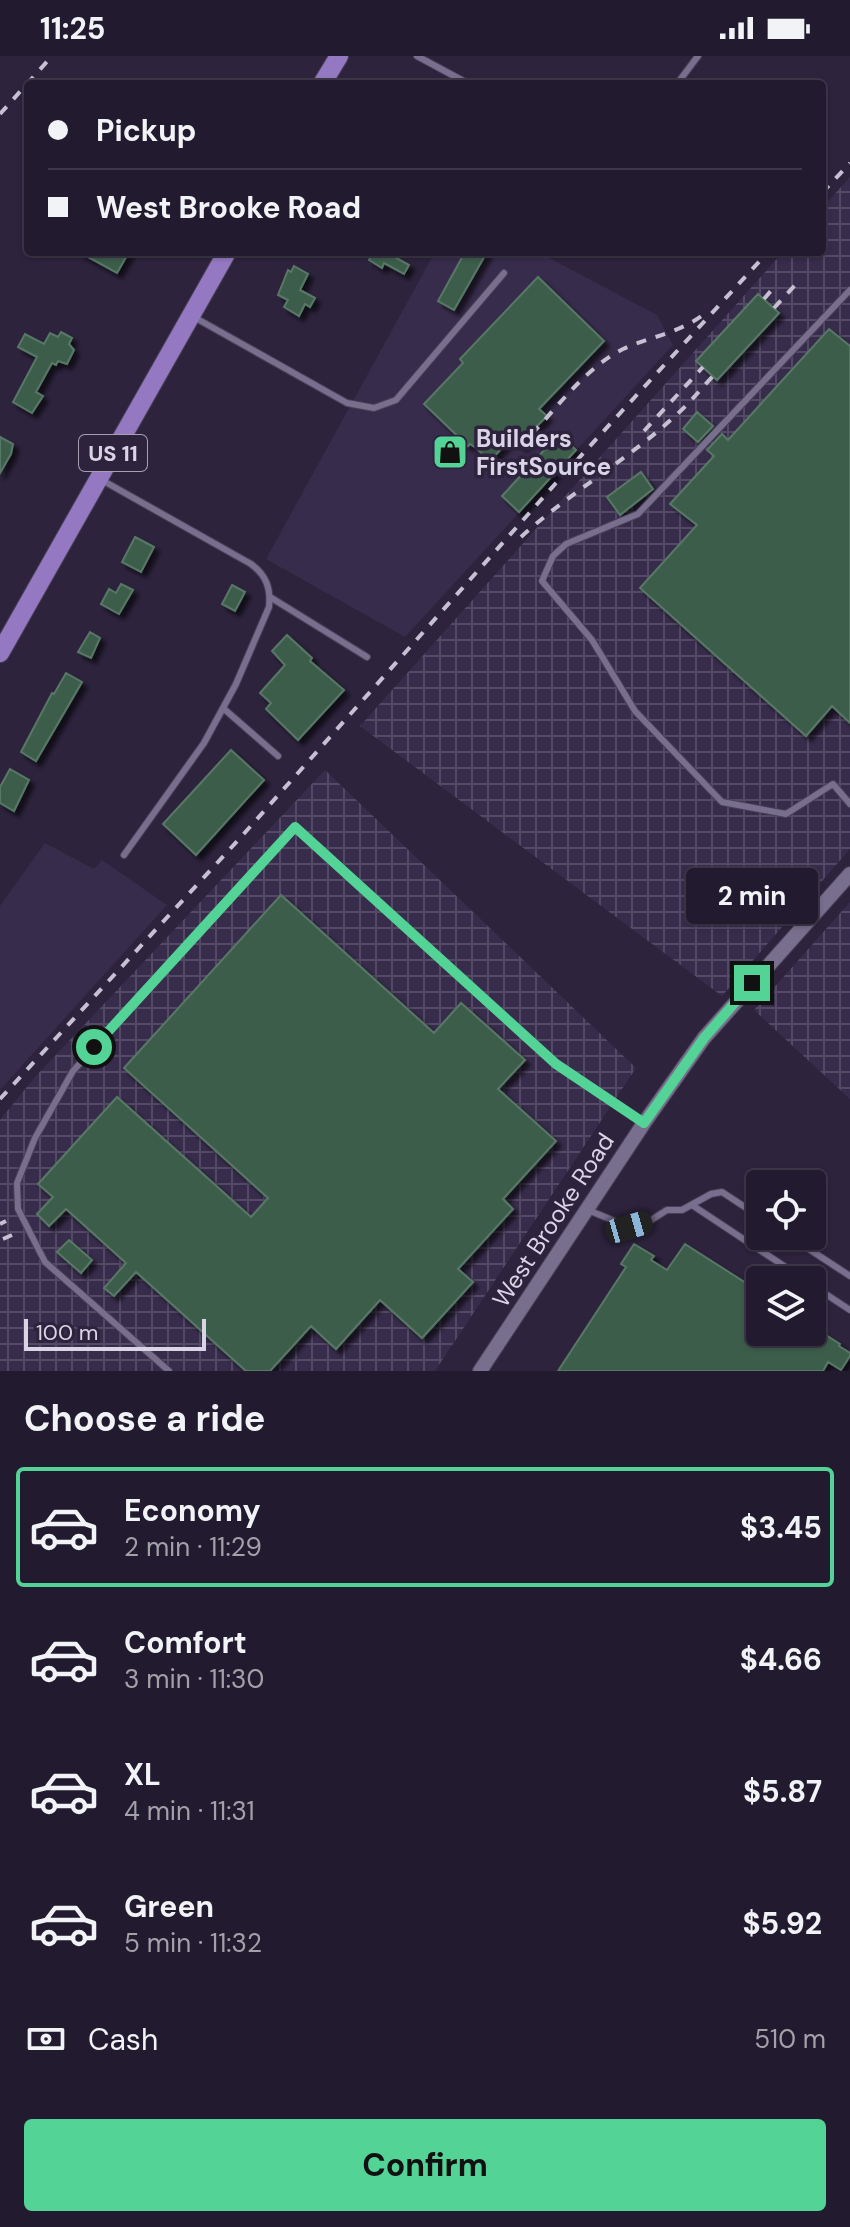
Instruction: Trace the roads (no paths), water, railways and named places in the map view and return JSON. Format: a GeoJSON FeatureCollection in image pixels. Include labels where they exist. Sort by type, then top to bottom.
{"type":"FeatureCollection","features":[{"type":"Feature","properties":{"kind":"main road"},"geometry":{"type":"LineString","coordinates":[[324,80],[335,57]]}},
{"type":"Feature","properties":{"kind":"main road","name":"US 11"},"geometry":{"type":"LineString","coordinates":[[0,653],[225,256]]}},
{"type":"Feature","properties":{"kind":"street","name":"West Brooke Road"},"geometry":{"type":"LineString","coordinates":[[480,1371],[585,1209],[704,1038],[850,874]]}},
{"type":"Feature","properties":{"kind":"lane"},"geometry":{"type":"LineString","coordinates":[[417,56],[462,80]]}},
{"type":"Feature","properties":{"kind":"lane"},"geometry":{"type":"LineString","coordinates":[[680,80],[698,56]]}},
{"type":"Feature","properties":{"kind":"lane"},"geometry":{"type":"LineString","coordinates":[[191,315],[347,403],[374,408],[396,400],[504,273]]}},
{"type":"Feature","properties":{"kind":"lane"},"geometry":{"type":"LineString","coordinates":[[850,290],[638,514],[566,544],[553,556],[542,581],[592,640],[635,711],[722,802],[786,814],[833,784],[850,804]]}},
{"type":"Feature","properties":{"kind":"lane"},"geometry":{"type":"LineString","coordinates":[[99,479],[251,564],[265,577],[270,597],[263,620],[204,743],[124,855]]}},
{"type":"Feature","properties":{"kind":"lane"},"geometry":{"type":"LineString","coordinates":[[270,597],[367,657]]}},
{"type":"Feature","properties":{"kind":"lane"},"geometry":{"type":"LineString","coordinates":[[223,708],[278,756]]}},
{"type":"Feature","properties":{"kind":"lane"},"geometry":{"type":"LineString","coordinates":[[169,1371],[45,1262],[18,1209],[17,1183],[35,1138],[73,1071],[295,827],[556,1064],[644,1123]]}},
{"type":"Feature","properties":{"kind":"lane"},"geometry":{"type":"LineString","coordinates":[[585,1209],[629,1227],[648,1222],[667,1210],[682,1210],[711,1194],[722,1192],[746,1208]]}},
{"type":"Feature","properties":{"kind":"lane"},"geometry":{"type":"LineString","coordinates":[[692,1205],[784,1266]]}},
{"type":"Feature","properties":{"kind":"lane"},"geometry":{"type":"LineString","coordinates":[[810,1250],[850,1276]]}},
{"type":"Feature","properties":{"kind":"lane"},"geometry":{"type":"LineString","coordinates":[[826,1294],[850,1310]]}},
{"type":"Feature","properties":{"kind":"railway"},"geometry":{"type":"LineString","coordinates":[[30,80],[52,56]]}},
{"type":"Feature","properties":{"kind":"railway"},"geometry":{"type":"LineString","coordinates":[[0,114],[24,87]]}},
{"type":"Feature","properties":{"kind":"railway"},"geometry":{"type":"LineString","coordinates":[[826,189],[850,163]]}},
{"type":"Feature","properties":{"kind":"railway"},"geometry":{"type":"LineString","coordinates":[[0,1099],[241,837],[556,483],[764,256]]}},
{"type":"Feature","properties":{"kind":"railway"},"geometry":{"type":"LineString","coordinates":[[774,308],[797,283]]}},
{"type":"Feature","properties":{"kind":"railway"},"geometry":{"type":"LineString","coordinates":[[764,299],[775,286]]}},
{"type":"Feature","properties":{"kind":"railway"},"geometry":{"type":"LineString","coordinates":[[532,434],[597,366],[623,349],[684,326],[703,315]]}},
{"type":"Feature","properties":{"kind":"railway"},"geometry":{"type":"LineString","coordinates":[[644,431],[703,367]]}},
{"type":"Feature","properties":{"kind":"railway"},"geometry":{"type":"LineString","coordinates":[[521,537],[656,433],[713,376]]}},
{"type":"Feature","properties":{"kind":"railway"},"geometry":{"type":"LineString","coordinates":[[0,1224],[6,1221]]}},
{"type":"Feature","properties":{"kind":"railway"},"geometry":{"type":"LineString","coordinates":[[3,1239],[12,1235]]}},
{"type":"Feature","properties":{"kind":"place","name":"Builders FirstSource"},"geometry":{"type":"Point","coordinates":[450,452]}}]}
